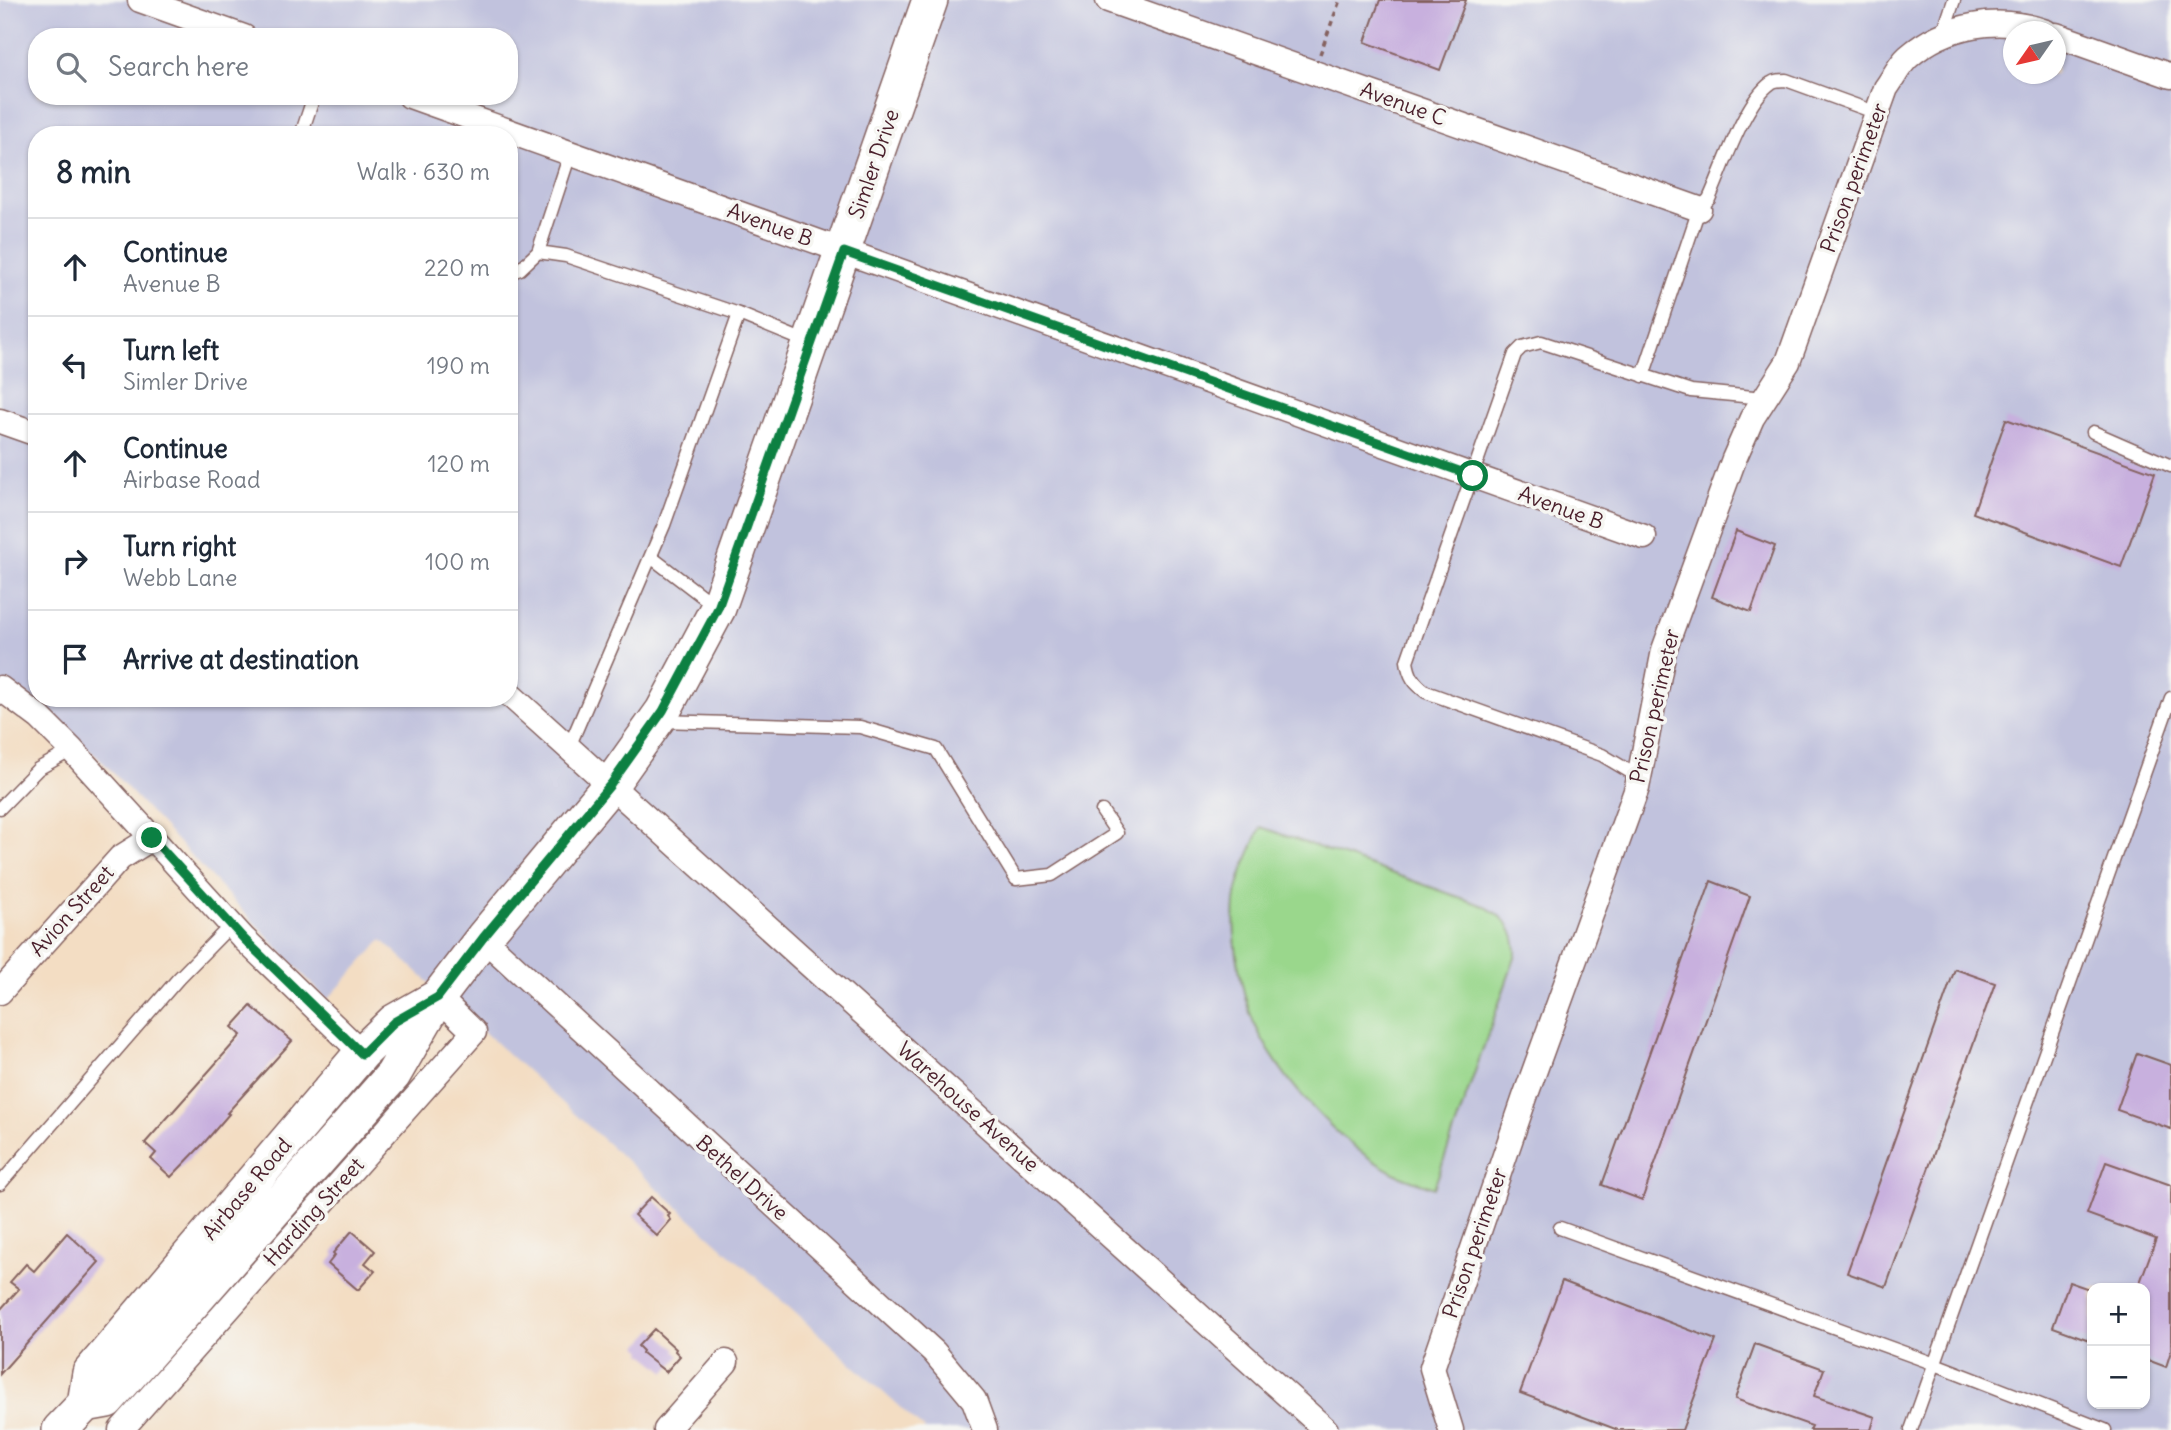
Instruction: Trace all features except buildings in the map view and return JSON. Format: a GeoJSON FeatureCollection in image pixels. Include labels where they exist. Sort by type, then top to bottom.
{"type":"FeatureCollection","features":[{"type":"Feature","properties":{"kind":"street"},"geometry":{"type":"LineString","coordinates":[[140,0],[219,28]]}},
{"type":"Feature","properties":{"kind":"street","name":"Simler Drive"},"geometry":{"type":"LineString","coordinates":[[611,784],[656,721],[718,608],[930,0]]}},
{"type":"Feature","properties":{"kind":"street","name":"Avenue C"},"geometry":{"type":"LineString","coordinates":[[1108,0],[1699,209]]}},
{"type":"Feature","properties":{"kind":"street","name":"Prison perimeter"},"geometry":{"type":"LineString","coordinates":[[1451,1430],[1432,1368],[1520,1110],[1639,777],[1664,650],[1734,459],[1752,418],[1788,362],[1886,88],[1906,58],[1942,36],[1960,28],[2003,22]]}},
{"type":"Feature","properties":{"kind":"street"},"geometry":{"type":"LineString","coordinates":[[2066,39],[2171,76]]}},
{"type":"Feature","properties":{"kind":"street","name":"Avenue B"},"geometry":{"type":"LineString","coordinates":[[435,105],[493,126]]}},
{"type":"Feature","properties":{"kind":"street","name":"Avenue B"},"geometry":{"type":"LineString","coordinates":[[518,135],[1644,537]]}},
{"type":"Feature","properties":{"kind":"street"},"geometry":{"type":"LineString","coordinates":[[0,421],[28,431]]}},
{"type":"Feature","properties":{"kind":"street"},"geometry":{"type":"LineString","coordinates":[[0,688],[40,718],[72,750],[231,925],[362,1054]]}},
{"type":"Feature","properties":{"kind":"street","name":"Warehouse Avenue"},"geometry":{"type":"LineString","coordinates":[[518,702],[1326,1430]]}},
{"type":"Feature","properties":{"kind":"street","name":"Airbase Road"},"geometry":{"type":"LineString","coordinates":[[85,1404],[107,1400],[393,1074],[438,997],[483,938],[611,784]]}},
{"type":"Feature","properties":{"kind":"street","name":"Avion Street"},"geometry":{"type":"LineString","coordinates":[[0,992],[120,858],[152,838]]}},
{"type":"Feature","properties":{"kind":"street","name":"Bethel Drive"},"geometry":{"type":"LineString","coordinates":[[483,938],[933,1352],[974,1400],[985,1430]]}},
{"type":"Feature","properties":{"kind":"street","name":"Airbase Road"},"geometry":{"type":"LineString","coordinates":[[60,1430],[85,1404],[90,1373],[362,1054],[394,1022],[438,997]]}},
{"type":"Feature","properties":{"kind":"street","name":"Harding Street"},"geometry":{"type":"LineString","coordinates":[[121,1430],[474,1032],[438,997]]}},
{"type":"Feature","properties":{"kind":"street"},"geometry":{"type":"LineString","coordinates":[[666,1430],[726,1362]]}},
{"type":"Feature","properties":{"kind":"street"},"geometry":{"type":"LineString","coordinates":[[85,1404],[111,1430]]}},
{"type":"Feature","properties":{"kind":"lane"},"geometry":{"type":"LineString","coordinates":[[1942,36],[1954,0]]}},
{"type":"Feature","properties":{"kind":"lane"},"geometry":{"type":"LineString","coordinates":[[1643,376],[1699,209],[1709,200],[1750,106],[1761,92],[1773,81],[1786,80],[1877,113]]}},
{"type":"Feature","properties":{"kind":"lane"},"geometry":{"type":"LineString","coordinates":[[304,126],[311,105]]}},
{"type":"Feature","properties":{"kind":"lane"},"geometry":{"type":"LineString","coordinates":[[518,270],[538,252],[570,154]]}},
{"type":"Feature","properties":{"kind":"lane"},"geometry":{"type":"LineString","coordinates":[[538,252],[566,256],[739,314],[811,344]]}},
{"type":"Feature","properties":{"kind":"lane"},"geometry":{"type":"LineString","coordinates":[[569,747],[651,557],[739,314]]}},
{"type":"Feature","properties":{"kind":"lane"},"geometry":{"type":"LineString","coordinates":[[1639,777],[1602,755],[1426,692],[1415,684],[1408,672],[1407,661],[1514,354],[1522,347],[1541,342],[1691,391],[1764,398]]}},
{"type":"Feature","properties":{"kind":"lane"},"geometry":{"type":"LineString","coordinates":[[2093,432],[2171,466]]}},
{"type":"Feature","properties":{"kind":"lane"},"geometry":{"type":"LineString","coordinates":[[651,557],[718,608]]}},
{"type":"Feature","properties":{"kind":"lane"},"geometry":{"type":"LineString","coordinates":[[1911,1430],[2171,698]]}},
{"type":"Feature","properties":{"kind":"lane"},"geometry":{"type":"LineString","coordinates":[[656,721],[860,727],[936,748],[1016,879],[1052,875],[1117,833],[1102,811]]}},
{"type":"Feature","properties":{"kind":"lane"},"geometry":{"type":"LineString","coordinates":[[0,808],[38,769],[72,750]]}},
{"type":"Feature","properties":{"kind":"lane"},"geometry":{"type":"LineString","coordinates":[[0,1184],[178,979],[231,925]]}},
{"type":"Feature","properties":{"kind":"lane"},"geometry":{"type":"LineString","coordinates":[[1560,1228],[1935,1364],[2105,1430]]}},
{"type":"Feature","properties":{"kind":"path"},"geometry":{"type":"LineString","coordinates":[[1314,72],[1340,0]]}},
{"type":"Feature","properties":{"kind":"shaded area"},"geometry":{"type":"Polygon","coordinates":[[[0,0],[2171,0],[2171,1430],[925,1430],[382,940],[327,1000],[100,759],[33,707],[518,707],[518,126],[28,126],[28,703],[0,681],[0,0]]]}},
{"type":"Feature","properties":{"kind":"green space"},"geometry":{"type":"Polygon","coordinates":[[[1261,827],[1484,906],[1504,920],[1512,932],[1516,955],[1434,1188],[1394,1173],[1373,1161],[1332,1128],[1279,1066],[1254,1023],[1241,980],[1234,916],[1245,863],[1261,827]]]}},
{"type":"Feature","properties":{"kind":"route"},"geometry":{"type":"LineString","coordinates":[[152,838],[244,939],[362,1054],[394,1022],[438,997],[483,938],[611,784],[663,711],[718,608],[844,252],[1473,476]]}}]}
